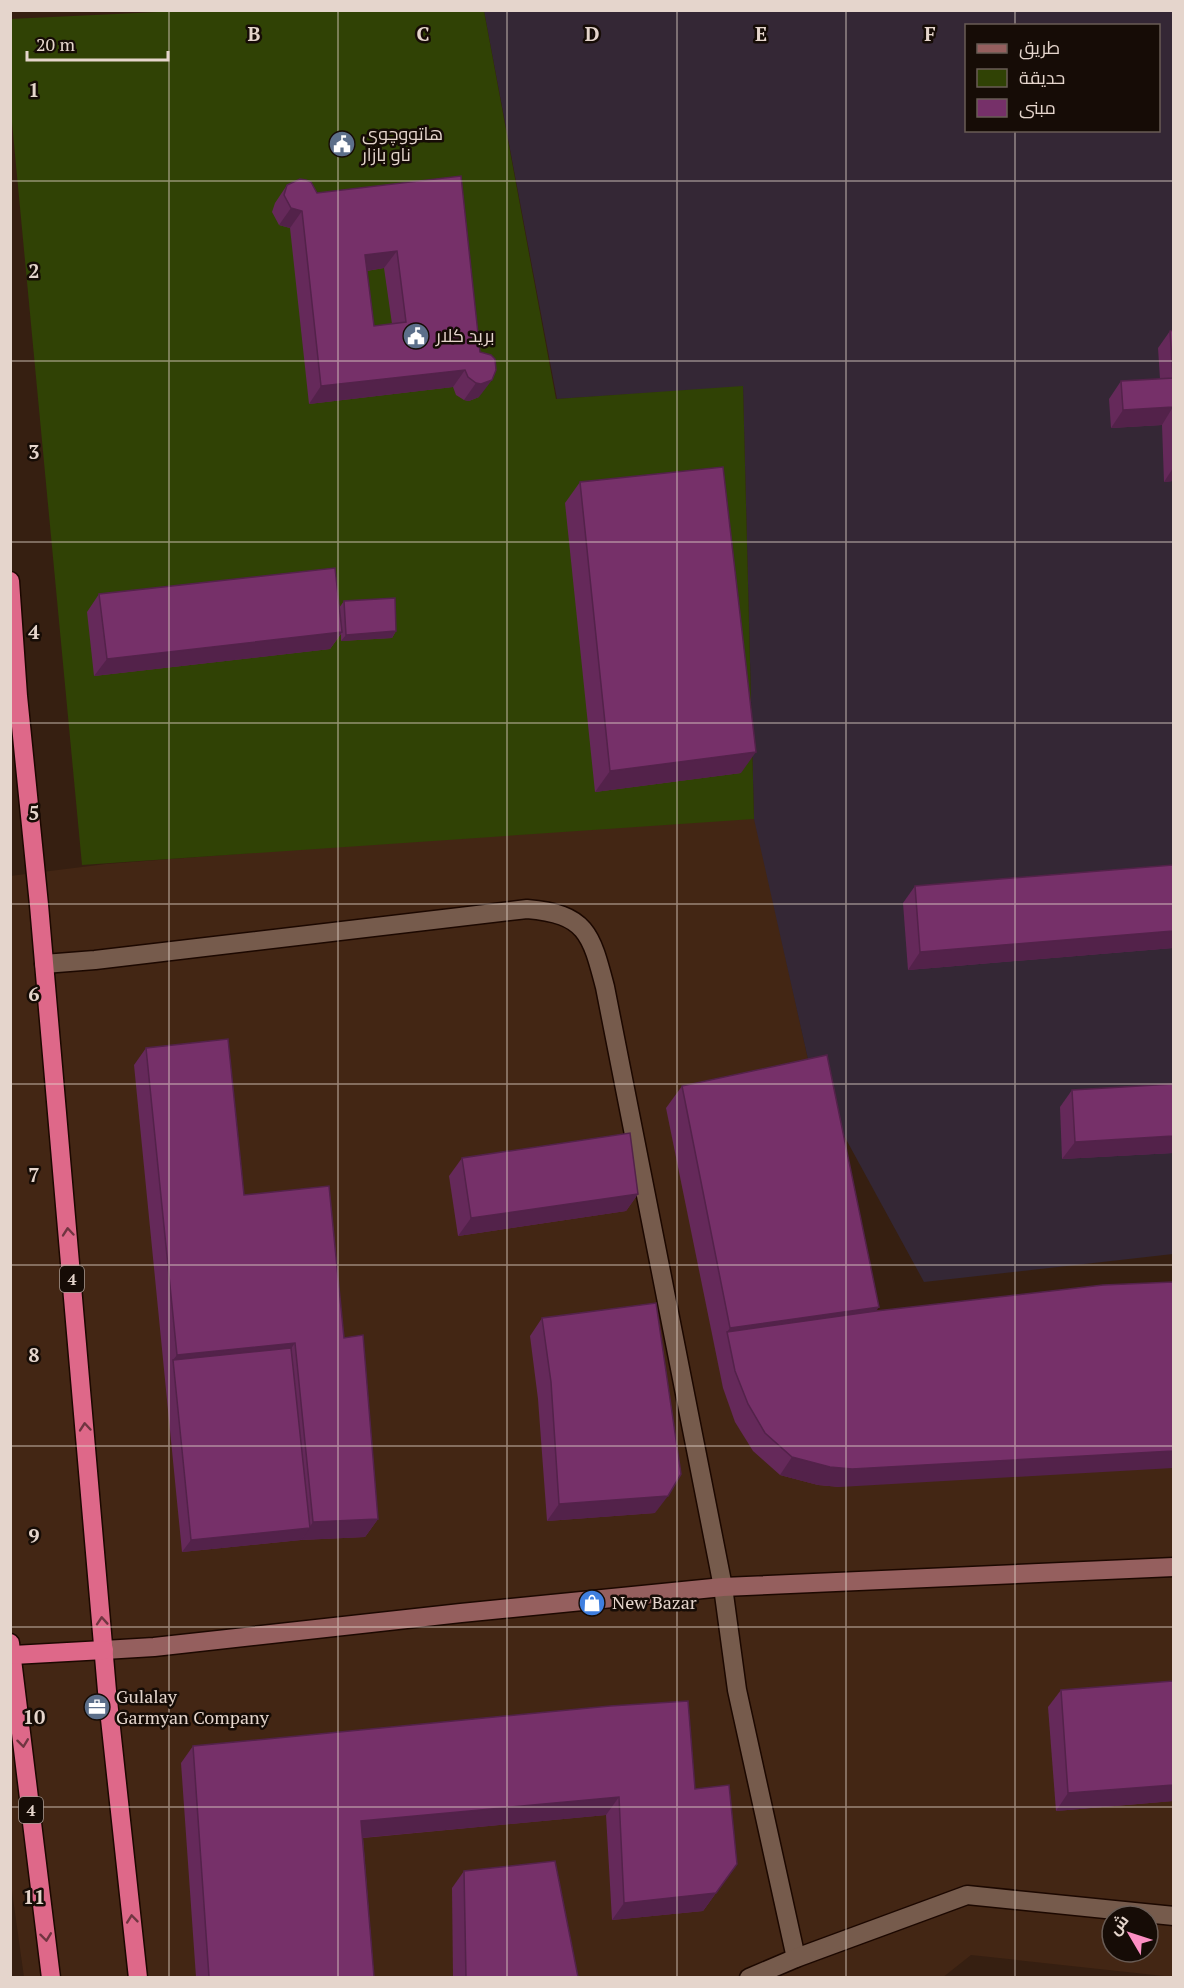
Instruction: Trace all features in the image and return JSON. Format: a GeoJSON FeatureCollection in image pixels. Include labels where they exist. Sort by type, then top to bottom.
{"type":"FeatureCollection","features":[{"type":"Feature","properties":{"kind":"highway","name":"4"},"geometry":{"type":"LineString","coordinates":[[10,581],[18,696],[44,964],[104,1650],[138,1977]]}},
{"type":"Feature","properties":{"kind":"highway","name":"4"},"geometry":{"type":"LineString","coordinates":[[12,1649],[47,1977]]}},
{"type":"Feature","properties":{"kind":"highway"},"geometry":{"type":"LineString","coordinates":[[12,1649],[104,1650]]}},
{"type":"Feature","properties":{"kind":"street"},"geometry":{"type":"LineString","coordinates":[[44,964],[95,960],[500,911],[550,911],[572,918],[586,933],[597,955],[605,987],[723,1587],[737,1690],[796,1958]]}},
{"type":"Feature","properties":{"kind":"street"},"geometry":{"type":"LineString","coordinates":[[104,1650],[154,1647],[723,1587],[1173,1567]]}},
{"type":"Feature","properties":{"kind":"street"},"geometry":{"type":"LineString","coordinates":[[749,1977],[967,1895],[1173,1916]]}},
{"type":"Feature","properties":{"kind":"shaded area"},"geometry":{"type":"Polygon","coordinates":[[[484,11],[1173,11],[1173,1254],[924,1282],[812,1077],[754,819],[743,387],[557,399],[484,11]]]}},
{"type":"Feature","properties":{"kind":"shaded area","name":"New Bazar"},"geometry":{"type":"Polygon","coordinates":[[[754,814],[864,1328],[1173,1299],[1173,1977],[971,1955],[942,1978],[24,1977],[10,1877],[10,876],[106,864],[754,814]]]}},
{"type":"Feature","properties":{"kind":"green space"},"geometry":{"type":"Polygon","coordinates":[[[200,10],[484,11],[556,399],[743,386],[754,819],[82,865],[11,112],[10,19],[200,10]]]}},
{"type":"Feature","properties":{"kind":"building"},"geometry":{"type":"Polygon","coordinates":[[[461,176],[480,352],[491,355],[495,359],[496,370],[492,380],[481,384],[476,383],[468,377],[465,370],[321,386],[302,211],[291,208],[284,195],[287,185],[300,179],[311,182],[317,193],[461,176]],[[397,251],[365,255],[374,326],[406,322],[397,251]]]}},
{"type":"Feature","properties":{"kind":"building"},"geometry":{"type":"Polygon","coordinates":[[[1173,330],[1173,378],[1170,331],[1173,330]]]}},
{"type":"Feature","properties":{"kind":"building"},"geometry":{"type":"Polygon","coordinates":[[[1173,378],[1173,407],[1123,410],[1121,381],[1173,378]]]}},
{"type":"Feature","properties":{"kind":"building"},"geometry":{"type":"Polygon","coordinates":[[[723,467],[756,752],[610,771],[580,482],[723,467]]]}},
{"type":"Feature","properties":{"kind":"building"},"geometry":{"type":"Polygon","coordinates":[[[335,568],[342,632],[107,659],[99,594],[335,568]]]}},
{"type":"Feature","properties":{"kind":"building"},"geometry":{"type":"Polygon","coordinates":[[[395,598],[396,631],[346,635],[344,601],[395,598]]]}},
{"type":"Feature","properties":{"kind":"building"},"geometry":{"type":"Polygon","coordinates":[[[1173,865],[1173,931],[920,952],[915,886],[1173,865]]]}},
{"type":"Feature","properties":{"kind":"building"},"geometry":{"type":"Polygon","coordinates":[[[228,1039],[244,1195],[329,1186],[344,1338],[363,1335],[378,1519],[313,1522],[295,1343],[177,1355],[146,1048],[228,1039]]]}},
{"type":"Feature","properties":{"kind":"building"},"geometry":{"type":"Polygon","coordinates":[[[827,1055],[879,1307],[730,1328],[682,1086],[827,1055]]]}},
{"type":"Feature","properties":{"kind":"building"},"geometry":{"type":"Polygon","coordinates":[[[1173,1084],[1173,1136],[1075,1142],[1072,1090],[1173,1084]]]}},
{"type":"Feature","properties":{"kind":"building"},"geometry":{"type":"Polygon","coordinates":[[[630,1133],[638,1194],[471,1218],[462,1158],[630,1133]]]}},
{"type":"Feature","properties":{"kind":"building"},"geometry":{"type":"Polygon","coordinates":[[[1173,1282],[1173,1451],[852,1469],[830,1467],[792,1457],[765,1433],[748,1404],[735,1371],[727,1332],[876,1311],[1103,1285],[1173,1282]]]}},
{"type":"Feature","properties":{"kind":"building"},"geometry":{"type":"Polygon","coordinates":[[[656,1303],[681,1474],[668,1496],[559,1504],[551,1382],[542,1318],[656,1303]]]}},
{"type":"Feature","properties":{"kind":"building"},"geometry":{"type":"Polygon","coordinates":[[[291,1348],[310,1528],[191,1540],[173,1360],[291,1348]]]}},
{"type":"Feature","properties":{"kind":"building"},"geometry":{"type":"Polygon","coordinates":[[[1173,1681],[1173,1785],[1068,1793],[1061,1690],[1173,1681]]]}},
{"type":"Feature","properties":{"kind":"building"},"geometry":{"type":"Polygon","coordinates":[[[688,1701],[695,1789],[729,1785],[737,1864],[716,1893],[624,1903],[619,1797],[361,1821],[374,1977],[209,1977],[193,1746],[610,1706],[688,1701]]]}},
{"type":"Feature","properties":{"kind":"building"},"geometry":{"type":"Polygon","coordinates":[[[555,1861],[578,1977],[466,1977],[464,1871],[555,1861]]]}},
{"type":"Feature","properties":{"kind":"place","name":"هاتووچوي ناو بازار"},"geometry":{"type":"Point","coordinates":[342,144]}},
{"type":"Feature","properties":{"kind":"place","name":"بريد كلار"},"geometry":{"type":"Point","coordinates":[416,336]}},
{"type":"Feature","properties":{"kind":"place","name":"New Bazar"},"geometry":{"type":"Point","coordinates":[592,1603]}},
{"type":"Feature","properties":{"kind":"place","name":"Gulalay Garmyan Company"},"geometry":{"type":"Point","coordinates":[97,1707]}}]}
